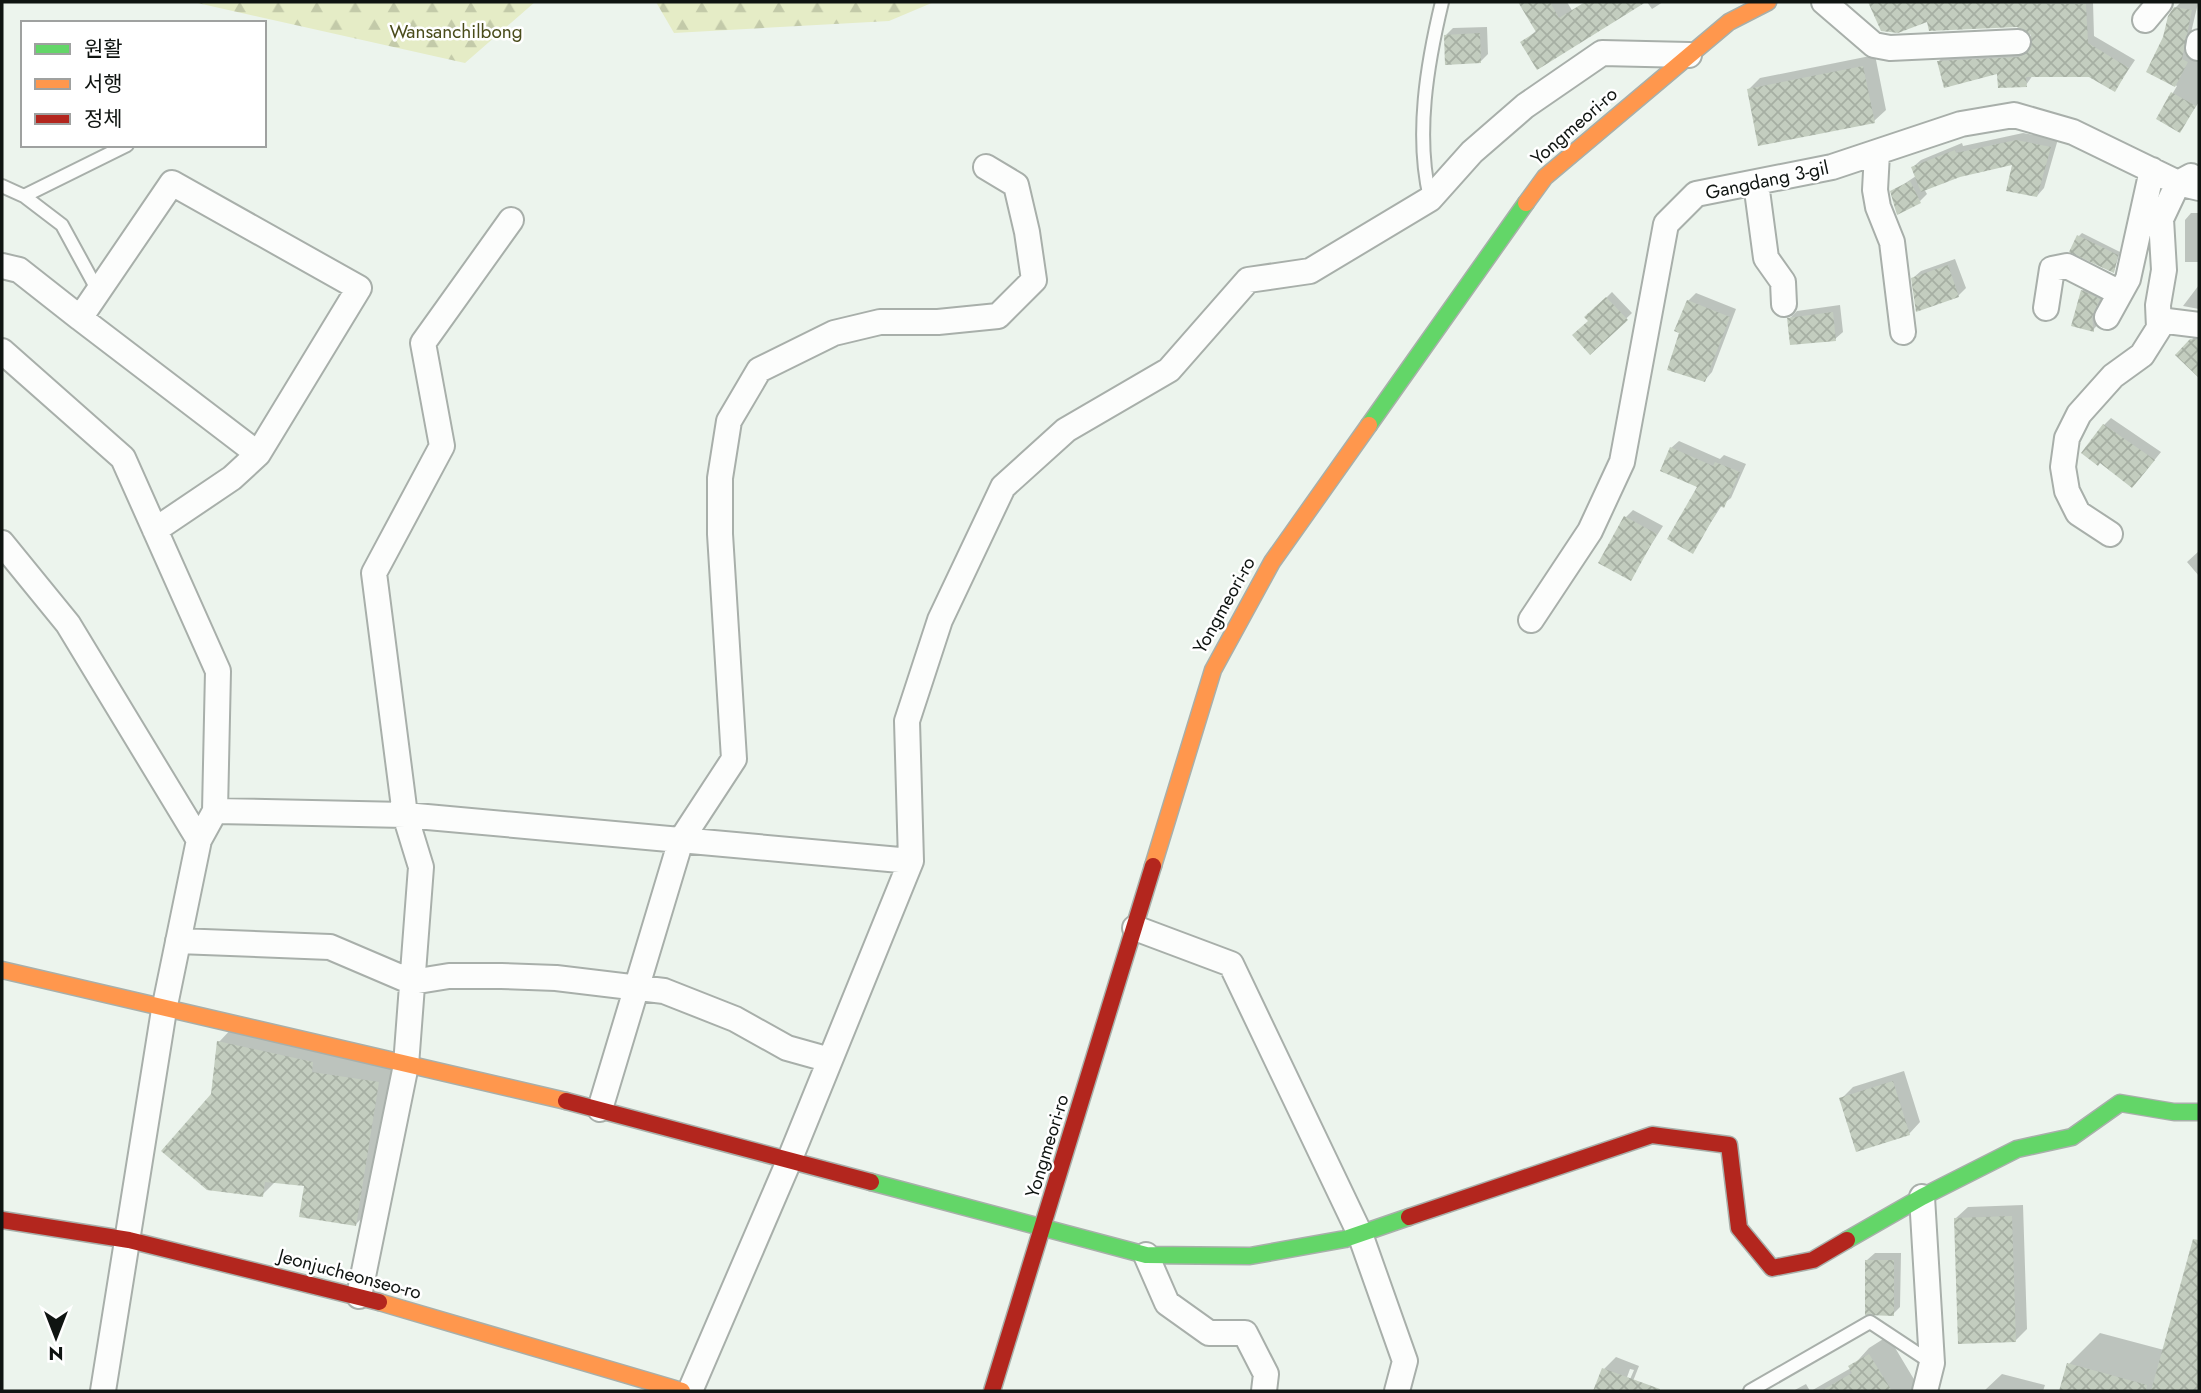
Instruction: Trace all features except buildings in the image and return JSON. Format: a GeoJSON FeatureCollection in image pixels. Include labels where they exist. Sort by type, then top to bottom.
{"type":"FeatureCollection","features":[{"type":"Feature","properties":{"kind":"street","name":"Yongmeori-ro"},"geometry":{"type":"LineString","coordinates":[[992,1391],[1044,1229],[1213,670],[1272,562],[1545,177],[1689,55],[1724,12],[1768,2]]}},
{"type":"Feature","properties":{"kind":"street"},"geometry":{"type":"LineString","coordinates":[[1824,2],[1874,45],[1891,48],[2018,42]]}},
{"type":"Feature","properties":{"kind":"street"},"geometry":{"type":"LineString","coordinates":[[690,1391],[789,1161],[911,861],[907,722],[940,620],[1003,486],[1066,430],[1169,370],[1248,280],[1310,271],[1430,199],[1472,152],[1525,106],[1602,53],[1689,55]]}},
{"type":"Feature","properties":{"kind":"street","name":"Gangdang 3-gil"},"geometry":{"type":"LineString","coordinates":[[1531,620],[1590,531],[1622,462],[1666,224],[1696,194],[1832,167],[1961,124],[2014,116],[2073,132],[2152,170],[2192,181]]}},
{"type":"Feature","properties":{"kind":"street"},"geometry":{"type":"LineString","coordinates":[[1877,153],[1875,190],[1878,207],[1892,242],[1903,332]]}},
{"type":"Feature","properties":{"kind":"street"},"geometry":{"type":"LineString","coordinates":[[600,1109],[681,840],[734,759],[720,534],[720,478],[729,421],[759,370],[834,333],[880,322],[938,322],[998,316],[1034,280],[1016,185],[986,167]]}},
{"type":"Feature","properties":{"kind":"street"},"geometry":{"type":"LineString","coordinates":[[2107,317],[2128,279],[2152,170]]}},
{"type":"Feature","properties":{"kind":"street"},"geometry":{"type":"LineString","coordinates":[[2110,534],[2078,513],[2067,491],[2063,467],[2067,438],[2079,414],[2113,376],[2142,355],[2159,328],[2158,305],[2164,270],[2161,219],[2192,181]]}},
{"type":"Feature","properties":{"kind":"street"},"geometry":{"type":"LineString","coordinates":[[80,318],[172,183],[359,288],[258,454],[232,478],[155,530]]}},
{"type":"Feature","properties":{"kind":"street"},"geometry":{"type":"LineString","coordinates":[[1756,183],[1766,258],[1783,282],[1784,304]]}},
{"type":"Feature","properties":{"kind":"street"},"geometry":{"type":"LineString","coordinates":[[359,1296],[406,1065],[421,867],[405,815],[374,573],[442,446],[423,343],[511,220]]}},
{"type":"Feature","properties":{"kind":"street"},"geometry":{"type":"LineString","coordinates":[[2,266],[19,270],[258,454]]}},
{"type":"Feature","properties":{"kind":"street"},"geometry":{"type":"LineString","coordinates":[[2046,308],[2052,269],[2067,266],[2120,293]]}},
{"type":"Feature","properties":{"kind":"street"},"geometry":{"type":"LineString","coordinates":[[2159,320],[2199,325]]}},
{"type":"Feature","properties":{"kind":"street"},"geometry":{"type":"LineString","coordinates":[[2,351],[123,458],[218,671],[215,811],[198,840],[164,1010],[103,1391]]}},
{"type":"Feature","properties":{"kind":"street"},"geometry":{"type":"LineString","coordinates":[[2,543],[68,624],[198,840]]}},
{"type":"Feature","properties":{"kind":"street"},"geometry":{"type":"LineString","coordinates":[[215,811],[405,815],[911,861]]}},
{"type":"Feature","properties":{"kind":"street"},"geometry":{"type":"LineString","coordinates":[[1135,928],[1231,964],[1360,1234],[1405,1361],[1397,1391]]}},
{"type":"Feature","properties":{"kind":"street"},"geometry":{"type":"LineString","coordinates":[[178,941],[330,947],[412,982],[449,976],[501,976],[556,978],[664,990],[735,1019],[787,1048],[830,1060]]}},
{"type":"Feature","properties":{"kind":"street"},"geometry":{"type":"LineString","coordinates":[[2,970],[164,1010],[600,1109],[1146,1255],[1250,1256],[1360,1234],[1651,1135],[1729,1145],[1739,1228],[1772,1268],[1813,1260],[1922,1197],[2017,1149],[2072,1137],[2120,1103],[2174,1112],[2199,1112]]}},
{"type":"Feature","properties":{"kind":"street"},"geometry":{"type":"LineString","coordinates":[[1922,1197],[1932,1363],[1925,1391]]}},
{"type":"Feature","properties":{"kind":"street","name":"Jeonjucheonseo-ro"},"geometry":{"type":"LineString","coordinates":[[2,1220],[129,1240],[359,1296],[682,1391]]}},
{"type":"Feature","properties":{"kind":"street"},"geometry":{"type":"LineString","coordinates":[[1146,1255],[1167,1303],[1209,1333],[1245,1333],[1266,1374],[1264,1391]]}},
{"type":"Feature","properties":{"kind":"lane"},"geometry":{"type":"LineString","coordinates":[[1430,199],[1424,164],[1428,60],[1442,2]]}},
{"type":"Feature","properties":{"kind":"lane"},"geometry":{"type":"LineString","coordinates":[[24,196],[123,147]]}},
{"type":"Feature","properties":{"kind":"lane"},"geometry":{"type":"LineString","coordinates":[[2,186],[24,196],[62,225],[98,291]]}},
{"type":"Feature","properties":{"kind":"lane"},"geometry":{"type":"LineString","coordinates":[[1749,1391],[1870,1322],[1932,1363]]}},
{"type":"Feature","properties":{"kind":"green space","name":"Wansanchilbong"},"geometry":{"type":"Polygon","coordinates":[[[193,2],[535,2],[465,63],[193,2]]]}},
{"type":"Feature","properties":{"kind":"green space"},"geometry":{"type":"Polygon","coordinates":[[[656,2],[934,2],[889,21],[674,33],[656,2]]]}},
{"type":"Feature","properties":{"kind":"traffic: fast"},"geometry":{"type":"LineString","coordinates":[[1369,425],[1526,203]]}},
{"type":"Feature","properties":{"kind":"traffic: fast"},"geometry":{"type":"LineString","coordinates":[[1847,1240],[1922,1197],[2017,1149],[2072,1137],[2120,1103],[2174,1112],[2199,1112]]}},
{"type":"Feature","properties":{"kind":"traffic: fast"},"geometry":{"type":"LineString","coordinates":[[871,1182],[1146,1255],[1250,1256],[1345,1239],[1409,1217]]}},
{"type":"Feature","properties":{"kind":"traffic: slow"},"geometry":{"type":"LineString","coordinates":[[1526,203],[1545,177],[1729,22],[1768,2]]}},
{"type":"Feature","properties":{"kind":"traffic: slow"},"geometry":{"type":"LineString","coordinates":[[1153,866],[1213,670],[1272,562],[1369,425]]}},
{"type":"Feature","properties":{"kind":"traffic: slow"},"geometry":{"type":"LineString","coordinates":[[2,970],[566,1101]]}},
{"type":"Feature","properties":{"kind":"traffic: slow"},"geometry":{"type":"LineString","coordinates":[[379,1302],[682,1391]]}},
{"type":"Feature","properties":{"kind":"traffic: jam"},"geometry":{"type":"LineString","coordinates":[[992,1391],[1153,866]]}},
{"type":"Feature","properties":{"kind":"traffic: jam"},"geometry":{"type":"LineString","coordinates":[[566,1101],[871,1182]]}},
{"type":"Feature","properties":{"kind":"traffic: jam"},"geometry":{"type":"LineString","coordinates":[[1409,1217],[1652,1135],[1729,1145],[1739,1228],[1772,1268],[1813,1260],[1847,1240]]}},
{"type":"Feature","properties":{"kind":"traffic: jam"},"geometry":{"type":"LineString","coordinates":[[2,1220],[129,1240],[379,1302]]}}]}
